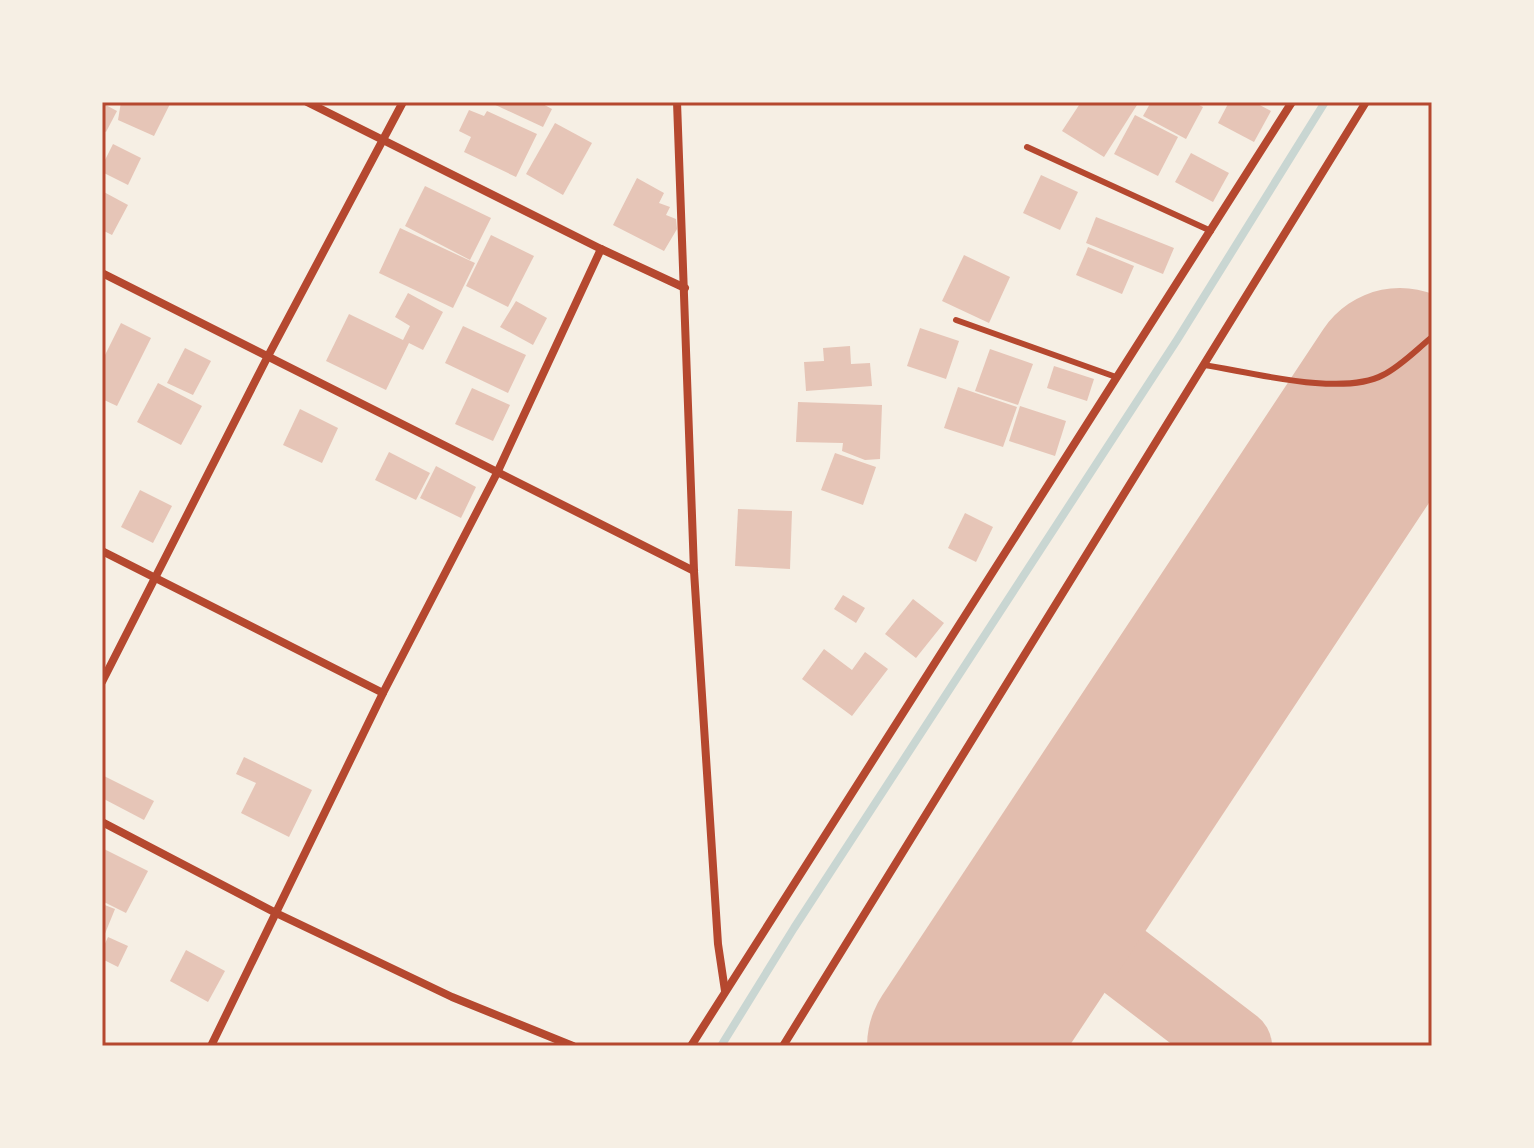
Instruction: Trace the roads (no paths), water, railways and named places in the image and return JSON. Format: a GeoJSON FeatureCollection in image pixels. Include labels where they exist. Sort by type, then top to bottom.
{"type":"FeatureCollection","features":[{"type":"Feature","properties":{"kind":"street"},"geometry":{"type":"LineString","coordinates":[[307,102],[685,288]]}},
{"type":"Feature","properties":{"kind":"street"},"geometry":{"type":"LineString","coordinates":[[102,682],[267,358],[403,102]]}},
{"type":"Feature","properties":{"kind":"street"},"geometry":{"type":"LineString","coordinates":[[677,102],[694,571],[718,944],[725,991]]}},
{"type":"Feature","properties":{"kind":"street"},"geometry":{"type":"LineString","coordinates":[[691,1046],[1292,102]]}},
{"type":"Feature","properties":{"kind":"street"},"geometry":{"type":"LineString","coordinates":[[783,1046],[1366,102]]}},
{"type":"Feature","properties":{"kind":"street"},"geometry":{"type":"LineString","coordinates":[[211,1046],[383,693],[497,473],[601,249]]}},
{"type":"Feature","properties":{"kind":"street"},"geometry":{"type":"LineString","coordinates":[[102,273],[694,571]]}},
{"type":"Feature","properties":{"kind":"street"},"geometry":{"type":"LineString","coordinates":[[102,551],[383,693]]}},
{"type":"Feature","properties":{"kind":"street"},"geometry":{"type":"LineString","coordinates":[[102,822],[276,913],[452,997],[573,1046]]}},
{"type":"Feature","properties":{"kind":"lane"},"geometry":{"type":"LineString","coordinates":[[1027,147],[1211,231]]}},
{"type":"Feature","properties":{"kind":"lane"},"geometry":{"type":"LineString","coordinates":[[956,320],[1116,377]]}},
{"type":"Feature","properties":{"kind":"lane"},"geometry":{"type":"LineString","coordinates":[[1204,365],[1335,385],[1363,383],[1382,376],[1432,337]]}},
{"type":"Feature","properties":{"kind":"waterway"},"geometry":{"type":"LineString","coordinates":[[721,1046],[794,928],[1177,340],[1325,102]]}}]}
